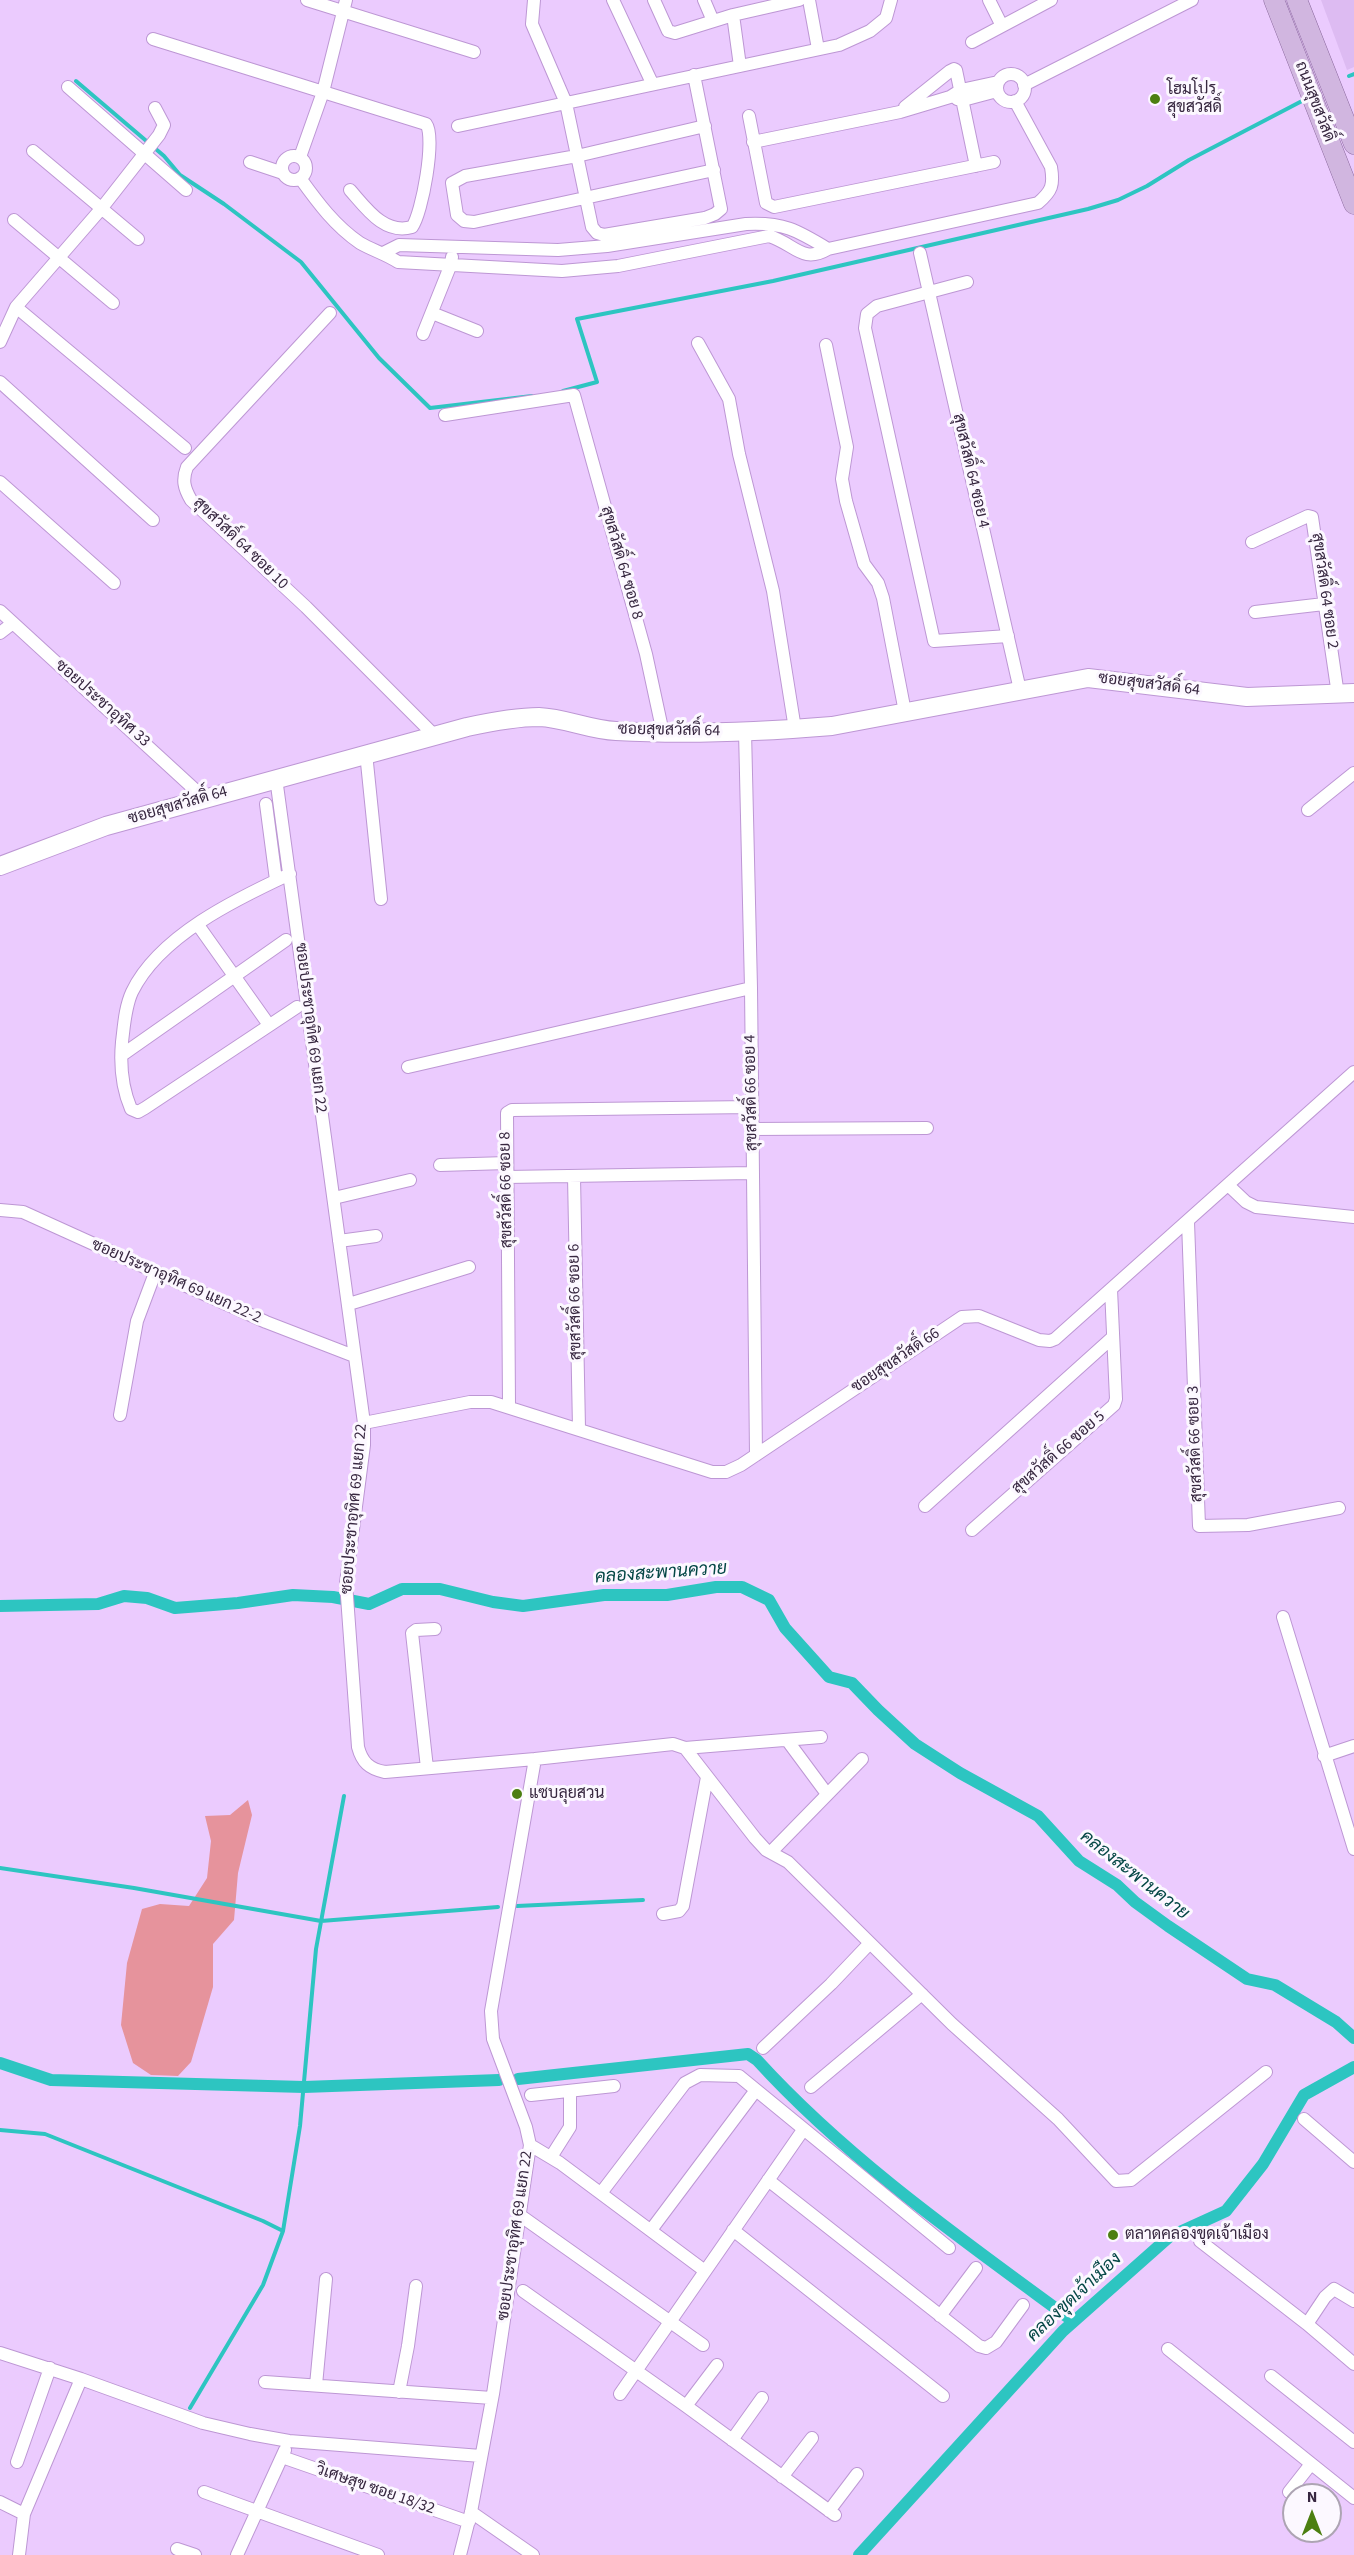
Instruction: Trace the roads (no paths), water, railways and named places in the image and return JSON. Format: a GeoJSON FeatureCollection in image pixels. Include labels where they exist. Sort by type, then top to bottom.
{"type":"FeatureCollection","features":[{"type":"Feature","properties":{"kind":"main road","name":"ถนนสุขสวัสดิ์"},"geometry":{"type":"LineString","coordinates":[[1274,0],[1354,204]]}},
{"type":"Feature","properties":{"kind":"main road","name":"ถนนสุขสวัสดิ์"},"geometry":{"type":"LineString","coordinates":[[1297,0],[1354,144]]}},
{"type":"Feature","properties":{"kind":"street"},"geometry":{"type":"LineString","coordinates":[[307,0],[344,6],[474,52]]}},
{"type":"Feature","properties":{"kind":"street"},"geometry":{"type":"LineString","coordinates":[[534,0],[532,24],[566,103],[592,227],[597,233],[603,235],[705,218],[715,214],[721,208],[693,75]]}},
{"type":"Feature","properties":{"kind":"street"},"geometry":{"type":"LineString","coordinates":[[613,0],[652,83]]}},
{"type":"Feature","properties":{"kind":"street"},"geometry":{"type":"LineString","coordinates":[[654,0],[668,32],[675,33],[733,15],[758,4],[799,0]]}},
{"type":"Feature","properties":{"kind":"street"},"geometry":{"type":"LineString","coordinates":[[704,0],[713,21]]}},
{"type":"Feature","properties":{"kind":"street"},"geometry":{"type":"LineString","coordinates":[[809,0],[818,49]]}},
{"type":"Feature","properties":{"kind":"street"},"geometry":{"type":"LineString","coordinates":[[458,126],[838,45],[870,31],[886,18],[891,0]]}},
{"type":"Feature","properties":{"kind":"street"},"geometry":{"type":"LineString","coordinates":[[989,0],[1002,26]]}},
{"type":"Feature","properties":{"kind":"street"},"geometry":{"type":"LineString","coordinates":[[972,42],[1051,0]]}},
{"type":"Feature","properties":{"kind":"street"},"geometry":{"type":"LineString","coordinates":[[1024,86],[1192,0]]}},
{"type":"Feature","properties":{"kind":"street"},"geometry":{"type":"LineString","coordinates":[[250,162],[283,172],[292,180],[300,178],[306,168],[300,157],[322,92],[344,6]]}},
{"type":"Feature","properties":{"kind":"street"},"geometry":{"type":"LineString","coordinates":[[733,15],[740,66]]}},
{"type":"Feature","properties":{"kind":"street"},"geometry":{"type":"LineString","coordinates":[[153,39],[420,120],[429,128],[429,155],[420,212],[412,227],[390,228],[375,217],[350,190]]}},
{"type":"Feature","properties":{"kind":"street"},"geometry":{"type":"LineString","coordinates":[[900,112],[954,69],[958,96],[976,166]]}},
{"type":"Feature","properties":{"kind":"street"},"geometry":{"type":"LineString","coordinates":[[753,142],[900,112],[998,87],[1005,75],[1015,75],[1024,86],[1023,94],[1015,101],[1005,100],[998,87]]}},
{"type":"Feature","properties":{"kind":"street"},"geometry":{"type":"LineString","coordinates":[[68,87],[148,150],[186,190]]}},
{"type":"Feature","properties":{"kind":"street"},"geometry":{"type":"LineString","coordinates":[[300,178],[326,213],[345,232],[363,245],[398,262],[562,271],[618,266],[769,236],[785,241],[802,254],[816,256],[828,249],[1038,203],[1050,192],[1053,178],[1051,167],[1015,101]]}},
{"type":"Feature","properties":{"kind":"street"},"geometry":{"type":"LineString","coordinates":[[0,342],[16,308],[101,209],[159,135],[164,125],[155,108]]}},
{"type":"Feature","properties":{"kind":"street"},"geometry":{"type":"LineString","coordinates":[[748,116],[766,203],[774,207],[994,162]]}},
{"type":"Feature","properties":{"kind":"street"},"geometry":{"type":"LineString","coordinates":[[705,126],[577,156],[458,179],[452,183],[457,215],[464,221],[474,222],[714,170]]}},
{"type":"Feature","properties":{"kind":"street"},"geometry":{"type":"LineString","coordinates":[[33,151],[138,239]]}},
{"type":"Feature","properties":{"kind":"street"},"geometry":{"type":"LineString","coordinates":[[283,172],[285,160],[292,156],[300,157]]}},
{"type":"Feature","properties":{"kind":"street"},"geometry":{"type":"LineString","coordinates":[[14,220],[113,303]]}},
{"type":"Feature","properties":{"kind":"street"},"geometry":{"type":"LineString","coordinates":[[383,253],[399,245],[549,249],[607,246],[746,224],[766,223],[781,225],[828,249]]}},
{"type":"Feature","properties":{"kind":"street"},"geometry":{"type":"LineString","coordinates":[[766,223],[769,236]]}},
{"type":"Feature","properties":{"kind":"street"},"geometry":{"type":"LineString","coordinates":[[411,262],[412,245]]}},
{"type":"Feature","properties":{"kind":"street"},"geometry":{"type":"LineString","coordinates":[[423,334],[451,264],[452,246]]}},
{"type":"Feature","properties":{"kind":"street"},"geometry":{"type":"LineString","coordinates":[[607,246],[618,266]]}},
{"type":"Feature","properties":{"kind":"street"},"geometry":{"type":"LineString","coordinates":[[548,270],[549,249]]}},
{"type":"Feature","properties":{"kind":"street","name":"สุขสวัสดิ์ 64 ซอย 4"},"geometry":{"type":"LineString","coordinates":[[920,253],[1020,690]]}},
{"type":"Feature","properties":{"kind":"street"},"geometry":{"type":"LineString","coordinates":[[967,282],[877,306],[867,314],[865,328],[934,641],[1008,636]]}},
{"type":"Feature","properties":{"kind":"street"},"geometry":{"type":"LineString","coordinates":[[16,308],[185,448]]}},
{"type":"Feature","properties":{"kind":"street","name":"สุขสวัสดิ์ 64 ซอย 10"},"geometry":{"type":"LineString","coordinates":[[330,313],[188,467],[183,477],[185,489],[192,500],[306,608],[436,737]]}},
{"type":"Feature","properties":{"kind":"street"},"geometry":{"type":"LineString","coordinates":[[432,313],[477,331]]}},
{"type":"Feature","properties":{"kind":"street"},"geometry":{"type":"LineString","coordinates":[[698,343],[729,399],[739,454],[773,591],[795,729]]}},
{"type":"Feature","properties":{"kind":"street"},"geometry":{"type":"LineString","coordinates":[[826,345],[847,447],[842,479],[846,501],[864,564],[878,583],[883,598],[905,712]]}},
{"type":"Feature","properties":{"kind":"street"},"geometry":{"type":"LineString","coordinates":[[0,382],[153,520]]}},
{"type":"Feature","properties":{"kind":"street","name":"สุขสวัสดิ์ 64 ซอย 8"},"geometry":{"type":"LineString","coordinates":[[445,416],[574,395],[646,654],[663,733]]}},
{"type":"Feature","properties":{"kind":"street"},"geometry":{"type":"LineString","coordinates":[[0,482],[114,583]]}},
{"type":"Feature","properties":{"kind":"street","name":"สุขสวัสดิ์ 64 ซอย 2"},"geometry":{"type":"LineString","coordinates":[[1252,542],[1308,516],[1312,517],[1324,604],[1346,694]]}},
{"type":"Feature","properties":{"kind":"street"},"geometry":{"type":"LineString","coordinates":[[1255,612],[1324,604]]}},
{"type":"Feature","properties":{"kind":"street","name":"ซอยประชาอุทิศ 33"},"geometry":{"type":"LineString","coordinates":[[0,611],[204,798]]}},
{"type":"Feature","properties":{"kind":"street"},"geometry":{"type":"LineString","coordinates":[[0,633],[13,623]]}},
{"type":"Feature","properties":{"kind":"street","name":"ซอยสุขสวัสดิ์ 64"},"geometry":{"type":"LineString","coordinates":[[0,866],[106,826],[366,753],[493,722],[541,717],[602,729],[663,733],[795,729],[832,726],[1088,678],[1247,697],[1346,694]]}},
{"type":"Feature","properties":{"kind":"street","name":"สุขสวัสดิ์ 66 ซอย 4"},"geometry":{"type":"LineString","coordinates":[[745,731],[751,988],[756,1455]]}},
{"type":"Feature","properties":{"kind":"street"},"geometry":{"type":"LineString","coordinates":[[366,753],[381,899]]}},
{"type":"Feature","properties":{"kind":"street"},"geometry":{"type":"LineString","coordinates":[[1308,810],[1354,773]]}},
{"type":"Feature","properties":{"kind":"street","name":"ซอยประชาอุทิศ 69 แยก 22"},"geometry":{"type":"LineString","coordinates":[[276,778],[364,1423],[364,1445],[346,1583],[358,1747],[361,1758],[375,1770],[385,1772],[535,1759],[490,2011],[493,2039],[526,2127],[530,2145],[492,2398],[470,2517],[460,2555]]}},
{"type":"Feature","properties":{"kind":"street"},"geometry":{"type":"LineString","coordinates":[[266,804],[276,880]]}},
{"type":"Feature","properties":{"kind":"street"},"geometry":{"type":"LineString","coordinates":[[290,873],[198,925],[156,958],[131,994],[124,1026],[122,1055],[123,1079],[130,1107],[138,1112],[297,1007]]}},
{"type":"Feature","properties":{"kind":"street"},"geometry":{"type":"LineString","coordinates":[[198,925],[269,1025]]}},
{"type":"Feature","properties":{"kind":"street"},"geometry":{"type":"LineString","coordinates":[[122,1055],[286,940]]}},
{"type":"Feature","properties":{"kind":"street"},"geometry":{"type":"LineString","coordinates":[[408,1067],[751,988]]}},
{"type":"Feature","properties":{"kind":"street","name":"ซอยสุขสวัสดิ์ 66"},"geometry":{"type":"LineString","coordinates":[[364,1423],[470,1401],[491,1401],[719,1473],[741,1465],[962,1317],[979,1316],[1039,1340],[1050,1341],[1188,1222],[1354,1072]]}},
{"type":"Feature","properties":{"kind":"street","name":"สุขสวัสดิ์ 66 ซอย 8"},"geometry":{"type":"LineString","coordinates":[[508,1405],[505,1120],[507,1113],[512,1110],[752,1107]]}},
{"type":"Feature","properties":{"kind":"street"},"geometry":{"type":"LineString","coordinates":[[752,1129],[927,1128]]}},
{"type":"Feature","properties":{"kind":"street"},"geometry":{"type":"LineString","coordinates":[[440,1165],[507,1162]]}},
{"type":"Feature","properties":{"kind":"street"},"geometry":{"type":"LineString","coordinates":[[507,1177],[752,1173]]}},
{"type":"Feature","properties":{"kind":"street","name":"สุขสวัสดิ์ 66 ซอย 6"},"geometry":{"type":"LineString","coordinates":[[574,1177],[579,1428]]}},
{"type":"Feature","properties":{"kind":"street"},"geometry":{"type":"LineString","coordinates":[[334,1198],[411,1180]]}},
{"type":"Feature","properties":{"kind":"street"},"geometry":{"type":"LineString","coordinates":[[1228,1185],[1246,1202],[1256,1207],[1354,1217]]}},
{"type":"Feature","properties":{"kind":"street","name":"ซอยประชาอุทิศ 69 แยก 22-2"},"geometry":{"type":"LineString","coordinates":[[0,1210],[22,1212],[266,1322],[354,1356]]}},
{"type":"Feature","properties":{"kind":"street","name":"สุขสวัสดิ์ 66 ซอย 3"},"geometry":{"type":"LineString","coordinates":[[1188,1222],[1199,1526],[1248,1525],[1339,1508]]}},
{"type":"Feature","properties":{"kind":"street"},"geometry":{"type":"LineString","coordinates":[[339,1241],[376,1236]]}},
{"type":"Feature","properties":{"kind":"street"},"geometry":{"type":"LineString","coordinates":[[349,1304],[469,1267]]}},
{"type":"Feature","properties":{"kind":"street"},"geometry":{"type":"LineString","coordinates":[[120,1415],[137,1321],[155,1273]]}},
{"type":"Feature","properties":{"kind":"street","name":"สุขสวัสดิ์ 66 ซอย 5"},"geometry":{"type":"LineString","coordinates":[[972,1530],[1114,1405],[1111,1289]]}},
{"type":"Feature","properties":{"kind":"street"},"geometry":{"type":"LineString","coordinates":[[925,1506],[1113,1337]]}},
{"type":"Feature","properties":{"kind":"street"},"geometry":{"type":"LineString","coordinates":[[1283,1617],[1354,1849]]}},
{"type":"Feature","properties":{"kind":"street"},"geometry":{"type":"LineString","coordinates":[[427,1768],[412,1633],[416,1630],[435,1629]]}},
{"type":"Feature","properties":{"kind":"street"},"geometry":{"type":"LineString","coordinates":[[685,1749],[821,1737]]}},
{"type":"Feature","properties":{"kind":"street"},"geometry":{"type":"LineString","coordinates":[[787,1740],[827,1794]]}},
{"type":"Feature","properties":{"kind":"street"},"geometry":{"type":"LineString","coordinates":[[535,1759],[674,1744],[685,1749],[755,1838],[771,1852],[788,1862],[921,1994],[1058,2119],[1116,2181],[1131,2180],[1266,2072]]}},
{"type":"Feature","properties":{"kind":"street"},"geometry":{"type":"LineString","coordinates":[[1324,1756],[1354,1746]]}},
{"type":"Feature","properties":{"kind":"street"},"geometry":{"type":"LineString","coordinates":[[771,1852],[862,1759]]}},
{"type":"Feature","properties":{"kind":"street"},"geometry":{"type":"LineString","coordinates":[[663,1914],[679,1911],[683,1906],[707,1777]]}},
{"type":"Feature","properties":{"kind":"street"},"geometry":{"type":"LineString","coordinates":[[763,2048],[831,1984],[870,1943]]}},
{"type":"Feature","properties":{"kind":"street"},"geometry":{"type":"LineString","coordinates":[[812,2087],[921,1994]]}},
{"type":"Feature","properties":{"kind":"street"},"geometry":{"type":"LineString","coordinates":[[601,2193],[685,2083],[700,2075],[739,2076],[949,2248]]}},
{"type":"Feature","properties":{"kind":"street"},"geometry":{"type":"LineString","coordinates":[[531,2095],[614,2086]]}},
{"type":"Feature","properties":{"kind":"street"},"geometry":{"type":"LineString","coordinates":[[651,2230],[756,2090]]}},
{"type":"Feature","properties":{"kind":"street"},"geometry":{"type":"LineString","coordinates":[[551,2157],[570,2127],[570,2091]]}},
{"type":"Feature","properties":{"kind":"street"},"geometry":{"type":"LineString","coordinates":[[1304,2119],[1354,2162]]}},
{"type":"Feature","properties":{"kind":"street"},"geometry":{"type":"LineString","coordinates":[[620,2394],[803,2130]]}},
{"type":"Feature","properties":{"kind":"street"},"geometry":{"type":"LineString","coordinates":[[530,2145],[551,2157],[705,2271]]}},
{"type":"Feature","properties":{"kind":"street"},"geometry":{"type":"LineString","coordinates":[[768,2180],[979,2346],[986,2348],[996,2342],[1023,2305]]}},
{"type":"Feature","properties":{"kind":"street"},"geometry":{"type":"LineString","coordinates":[[520,2216],[704,2345]]}},
{"type":"Feature","properties":{"kind":"street"},"geometry":{"type":"LineString","coordinates":[[733,2230],[943,2396]]}},
{"type":"Feature","properties":{"kind":"street"},"geometry":{"type":"LineString","coordinates":[[1200,2241],[1307,2324],[1354,2364]]}},
{"type":"Feature","properties":{"kind":"street"},"geometry":{"type":"LineString","coordinates":[[940,2316],[976,2268]]}},
{"type":"Feature","properties":{"kind":"street"},"geometry":{"type":"LineString","coordinates":[[316,2385],[326,2279]]}},
{"type":"Feature","properties":{"kind":"street"},"geometry":{"type":"LineString","coordinates":[[399,2392],[416,2286]]}},
{"type":"Feature","properties":{"kind":"street"},"geometry":{"type":"LineString","coordinates":[[1307,2324],[1325,2297],[1334,2289],[1354,2301]]}},
{"type":"Feature","properties":{"kind":"street"},"geometry":{"type":"LineString","coordinates":[[523,2291],[832,2513],[856,2474]]}},
{"type":"Feature","properties":{"kind":"street"},"geometry":{"type":"LineString","coordinates":[[1168,2349],[1354,2498]]}},
{"type":"Feature","properties":{"kind":"street"},"geometry":{"type":"LineString","coordinates":[[0,2353],[50,2368],[203,2423],[289,2441],[481,2456]]}},
{"type":"Feature","properties":{"kind":"street"},"geometry":{"type":"LineString","coordinates":[[686,2406],[717,2365]]}},
{"type":"Feature","properties":{"kind":"street"},"geometry":{"type":"LineString","coordinates":[[17,2462],[50,2368]]}},
{"type":"Feature","properties":{"kind":"street"},"geometry":{"type":"LineString","coordinates":[[1271,2376],[1354,2442]]}},
{"type":"Feature","properties":{"kind":"street"},"geometry":{"type":"LineString","coordinates":[[19,2555],[24,2514],[81,2379]]}},
{"type":"Feature","properties":{"kind":"street"},"geometry":{"type":"LineString","coordinates":[[266,2382],[492,2398]]}},
{"type":"Feature","properties":{"kind":"street"},"geometry":{"type":"LineString","coordinates":[[732,2440],[762,2398]]}},
{"type":"Feature","properties":{"kind":"street"},"geometry":{"type":"LineString","coordinates":[[782,2477],[812,2438]]}},
{"type":"Feature","properties":{"kind":"street"},"geometry":{"type":"LineString","coordinates":[[237,2555],[289,2441]]}},
{"type":"Feature","properties":{"kind":"street","name":"วิเศษสุข ซอย 18/32"},"geometry":{"type":"LineString","coordinates":[[282,2457],[470,2517],[527,2553]]}},
{"type":"Feature","properties":{"kind":"street"},"geometry":{"type":"LineString","coordinates":[[1296,2483],[1311,2464]]}},
{"type":"Feature","properties":{"kind":"street"},"geometry":{"type":"LineString","coordinates":[[204,2492],[378,2555]]}},
{"type":"Feature","properties":{"kind":"street"},"geometry":{"type":"LineString","coordinates":[[0,2502],[24,2514]]}},
{"type":"Feature","properties":{"kind":"street"},"geometry":{"type":"LineString","coordinates":[[177,2549],[195,2555]]}},
{"type":"Feature","properties":{"kind":"waterway"},"geometry":{"type":"LineString","coordinates":[[1349,76],[1354,74]]}},
{"type":"Feature","properties":{"kind":"waterway"},"geometry":{"type":"LineString","coordinates":[[76,81],[164,156],[180,175],[224,204],[301,262],[379,358],[430,408],[532,396]]}},
{"type":"Feature","properties":{"kind":"waterway"},"geometry":{"type":"LineString","coordinates":[[563,391],[597,382],[577,319],[773,281],[1088,209],[1118,200],[1302,101]]}},
{"type":"Feature","properties":{"kind":"waterway","name":"คลองสะพานควาย"},"geometry":{"type":"LineString","coordinates":[[0,1606],[98,1604],[124,1596],[147,1598],[175,1608],[238,1603],[293,1595],[333,1597],[369,1604],[402,1589],[440,1589],[493,1602],[523,1606],[604,1595],[667,1595],[716,1587],[742,1587],[769,1600],[785,1628],[829,1677],[852,1683],[915,1744],[960,1773],[1038,1816],[1079,1861],[1117,1885],[1135,1902],[1168,1926],[1247,1979],[1275,1985],[1336,2022],[1354,2038]]}},
{"type":"Feature","properties":{"kind":"waterway"},"geometry":{"type":"LineString","coordinates":[[190,2408],[263,2285],[283,2231],[300,2126],[316,1949],[344,1796]]}},
{"type":"Feature","properties":{"kind":"waterway"},"geometry":{"type":"LineString","coordinates":[[0,1868],[134,1888],[321,1921],[498,1907]]}},
{"type":"Feature","properties":{"kind":"waterway"},"geometry":{"type":"LineString","coordinates":[[517,1906],[643,1900]]}},
{"type":"Feature","properties":{"kind":"waterway"},"geometry":{"type":"LineString","coordinates":[[518,2079],[748,2054],[757,2060],[829,2132],[908,2198],[1073,2321]]}},
{"type":"Feature","properties":{"kind":"waterway"},"geometry":{"type":"LineString","coordinates":[[0,2063],[51,2080],[304,2087],[499,2080]]}},
{"type":"Feature","properties":{"kind":"waterway","name":"คลองขุดเจ้าเมือง"},"geometry":{"type":"LineString","coordinates":[[859,2555],[1063,2331],[1169,2237],[1226,2211],[1263,2164],[1304,2095],[1354,2067]]}},
{"type":"Feature","properties":{"kind":"waterway"},"geometry":{"type":"LineString","coordinates":[[0,2130],[45,2134],[283,2231]]}},
{"type":"Feature","properties":{"kind":"place","name":"โฮมโปร สุขสวัสดิ์"},"geometry":{"type":"Point","coordinates":[1155,99]}},
{"type":"Feature","properties":{"kind":"place","name":"แซบลุยสวน"},"geometry":{"type":"Point","coordinates":[517,1794]}},
{"type":"Feature","properties":{"kind":"place","name":"ตลาดคลองขุดเจ้าเมือง"},"geometry":{"type":"Point","coordinates":[1113,2235]}}]}
